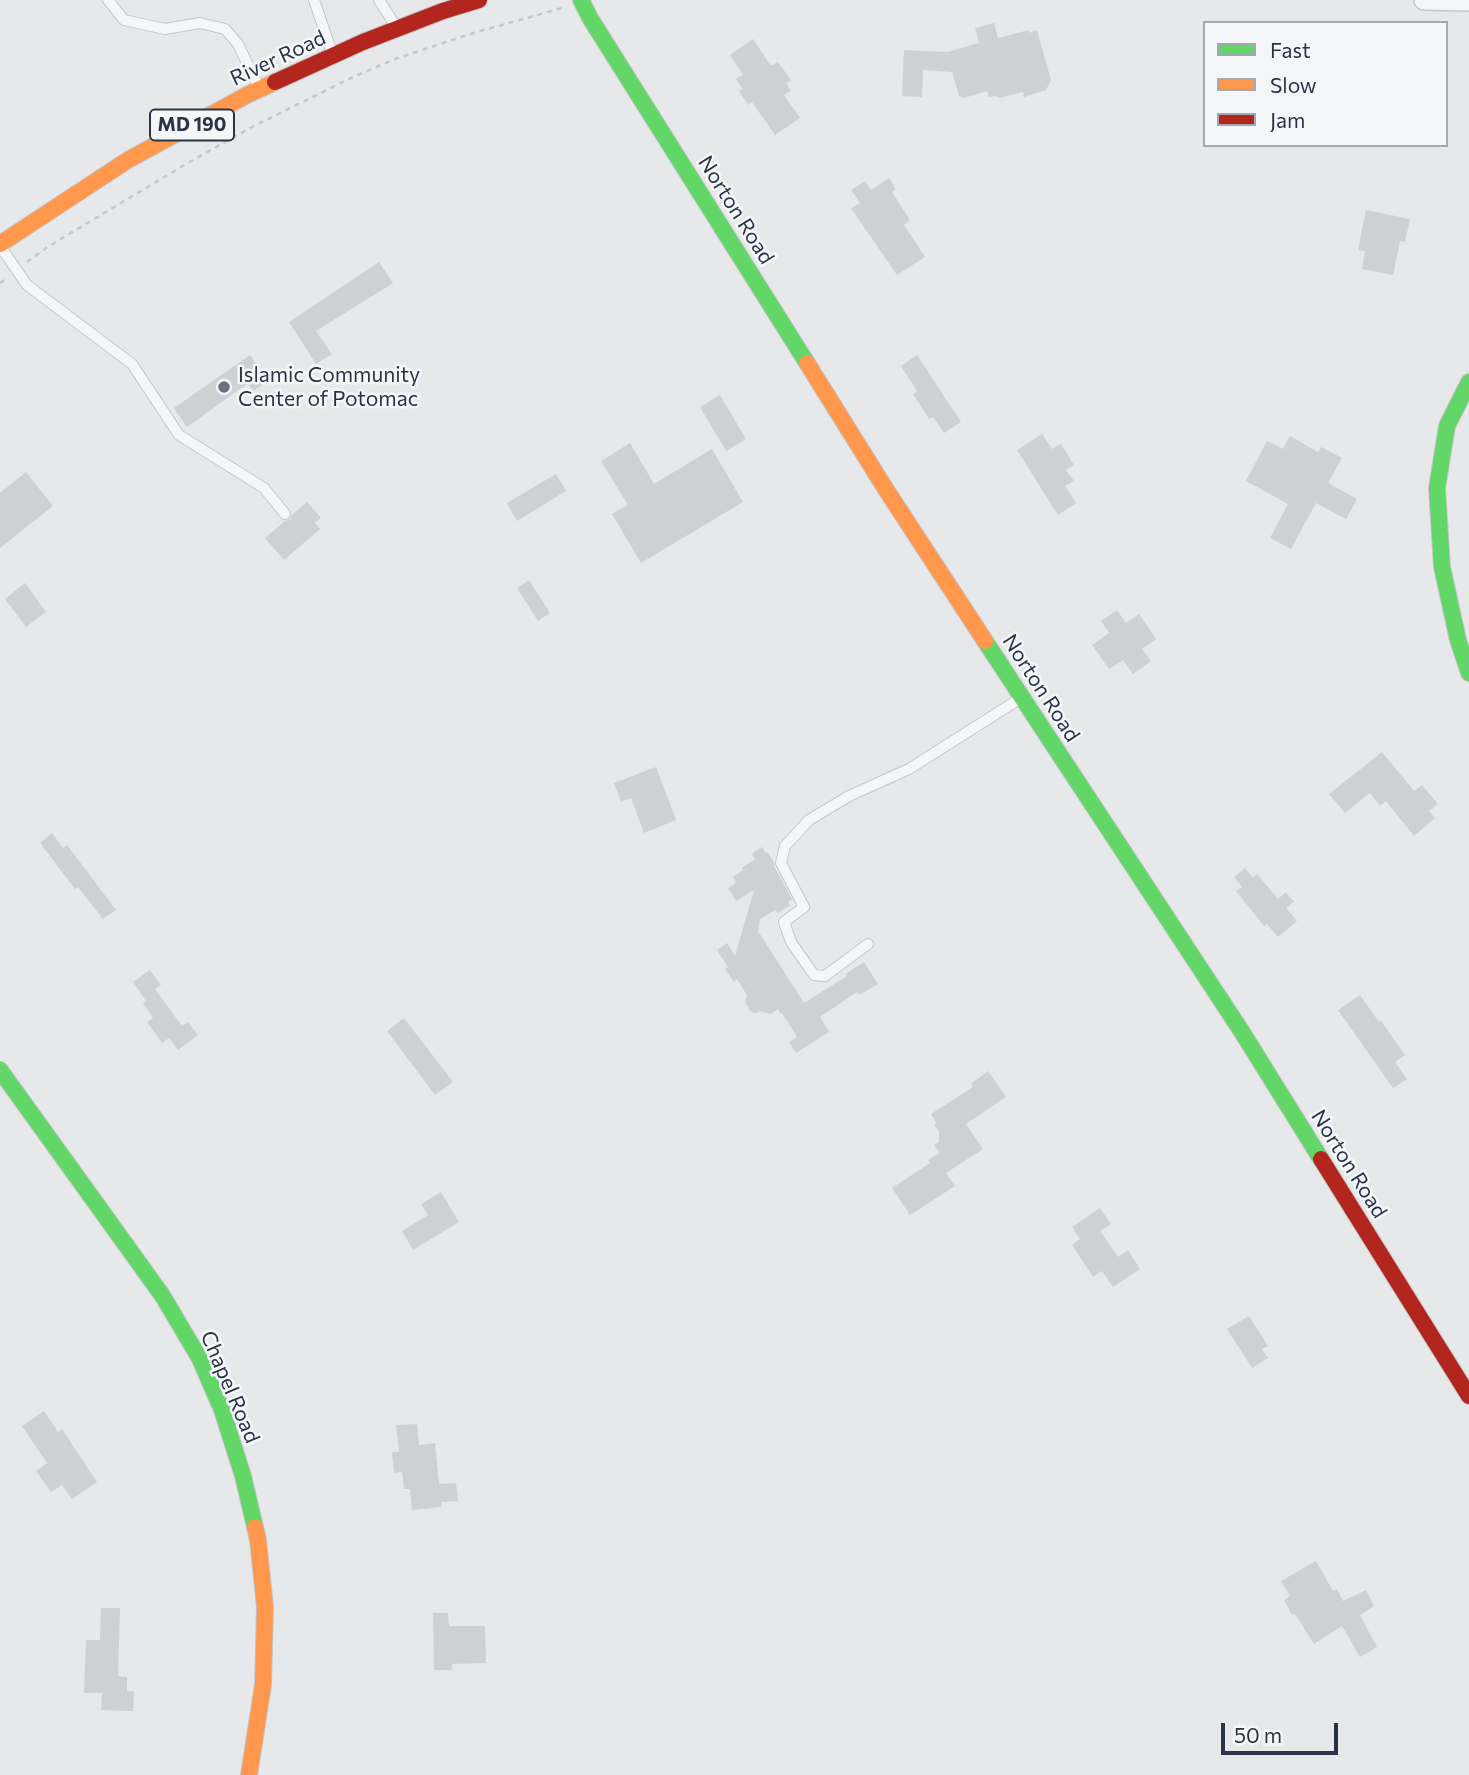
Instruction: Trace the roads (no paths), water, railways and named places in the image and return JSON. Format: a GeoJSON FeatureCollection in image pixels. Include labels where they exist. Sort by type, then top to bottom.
{"type":"FeatureCollection","features":[{"type":"Feature","properties":{"kind":"street","name":"River Road"},"geometry":{"type":"LineString","coordinates":[[0,245],[128,160],[260,89],[333,55],[443,11],[479,0]]}},
{"type":"Feature","properties":{"kind":"street"},"geometry":{"type":"LineString","coordinates":[[1424,0],[1469,1]]}},
{"type":"Feature","properties":{"kind":"street","name":"Norton Road"},"geometry":{"type":"LineString","coordinates":[[582,1],[590,18],[885,488],[1242,1032],[1469,1396]]}},
{"type":"Feature","properties":{"kind":"street"},"geometry":{"type":"LineString","coordinates":[[1469,382],[1447,426],[1437,488],[1442,567],[1458,640],[1469,673]]}},
{"type":"Feature","properties":{"kind":"street","name":"Chapel Road"},"geometry":{"type":"LineString","coordinates":[[0,1070],[162,1295],[200,1359],[222,1410],[243,1476],[258,1540],[265,1607],[262,1685],[249,1775]]}},
{"type":"Feature","properties":{"kind":"lane"},"geometry":{"type":"LineString","coordinates":[[108,0],[124,20],[165,29],[200,23],[225,29],[238,44],[260,89]]}},
{"type":"Feature","properties":{"kind":"lane"},"geometry":{"type":"LineString","coordinates":[[314,0],[333,55]]}},
{"type":"Feature","properties":{"kind":"lane"},"geometry":{"type":"LineString","coordinates":[[379,0],[397,29]]}},
{"type":"Feature","properties":{"kind":"lane"},"geometry":{"type":"LineString","coordinates":[[0,245],[27,285],[132,365],[179,435],[264,488],[285,514]]}},
{"type":"Feature","properties":{"kind":"lane"},"geometry":{"type":"LineString","coordinates":[[868,944],[825,976],[814,975],[791,942],[784,922],[804,906],[781,863],[785,846],[809,820],[849,796],[909,769],[1022,697]]}},
{"type":"Feature","properties":{"kind":"place","name":"Islamic Community Center of Potomac"},"geometry":{"type":"Point","coordinates":[224,387]}}]}
